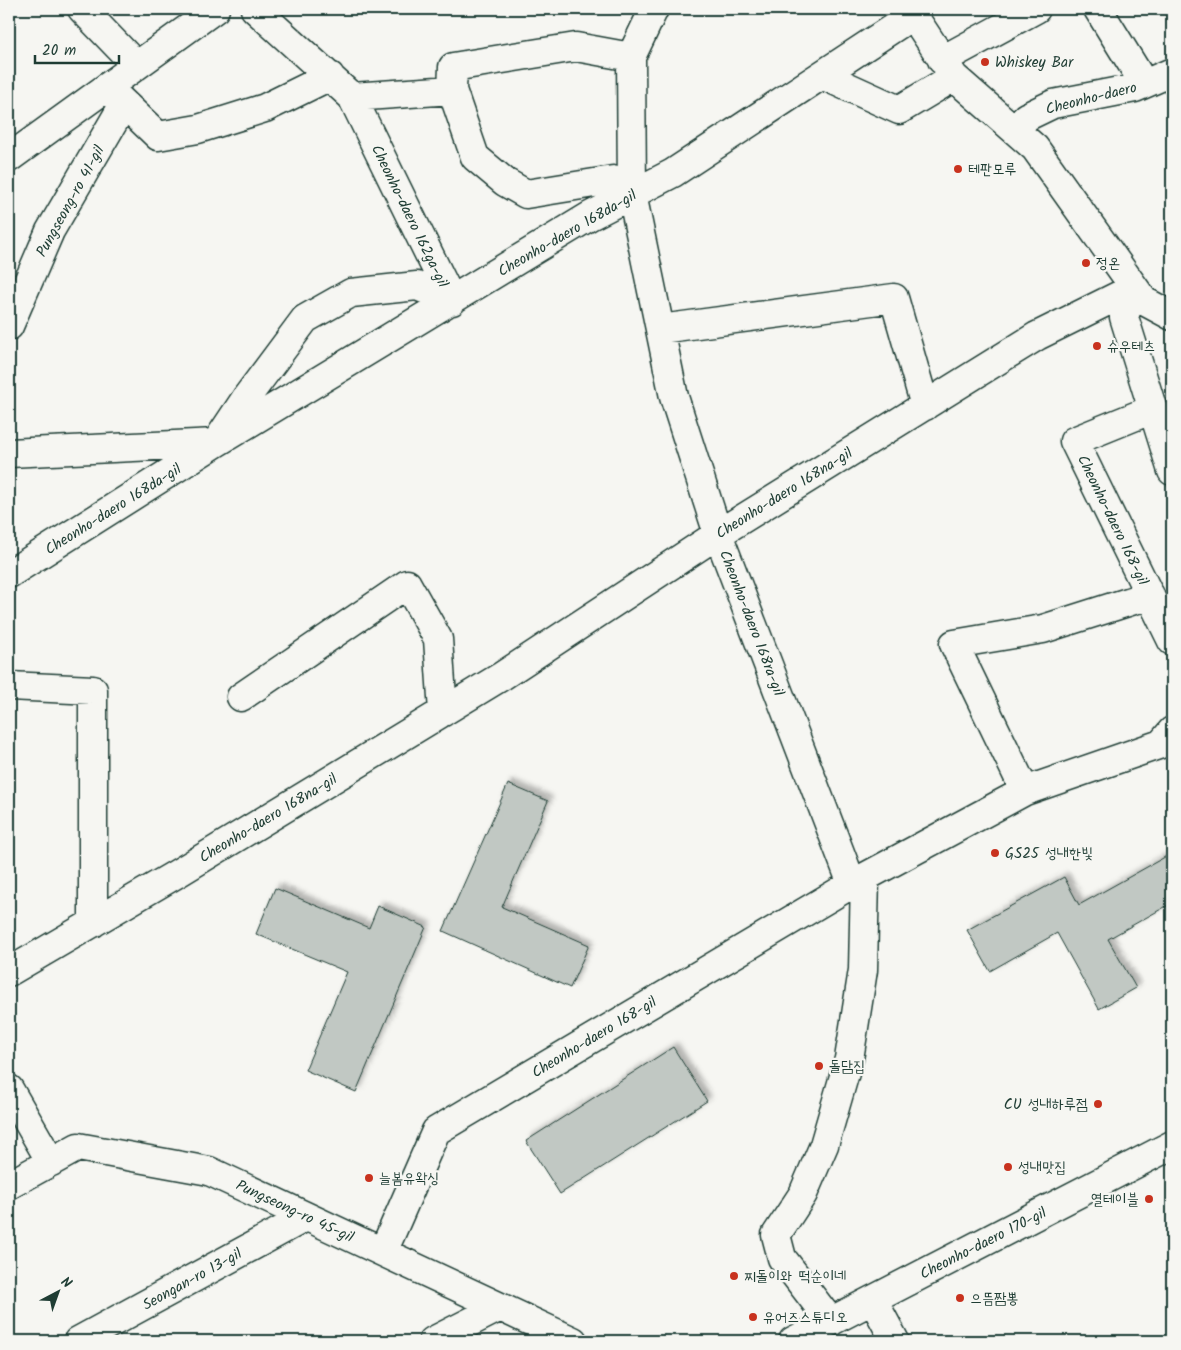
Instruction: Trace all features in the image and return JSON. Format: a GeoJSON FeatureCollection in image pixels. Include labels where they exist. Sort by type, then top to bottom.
{"type":"FeatureCollection","features":[{"type":"Feature","properties":{"kind":"street"},"geometry":{"type":"LineString","coordinates":[[82,9],[136,65]]}},
{"type":"Feature","properties":{"kind":"street","name":"Pungseong-ro 41-gil"},"geometry":{"type":"LineString","coordinates":[[9,326],[50,231],[115,96],[136,65],[215,9]]}},
{"type":"Feature","properties":{"kind":"street","name":"Cheonho-daero 162ga-gil"},"geometry":{"type":"LineString","coordinates":[[255,9],[352,96],[452,301]]}},
{"type":"Feature","properties":{"kind":"street","name":"Cheonho-daero 168ra-gil"},"geometry":{"type":"LineString","coordinates":[[654,9],[631,57],[632,194],[674,397],[718,534],[859,880]]}},
{"type":"Feature","properties":{"kind":"street"},"geometry":{"type":"LineString","coordinates":[[822,75],[899,110],[948,68],[1036,9]]}},
{"type":"Feature","properties":{"kind":"street"},"geometry":{"type":"LineString","coordinates":[[1098,9],[1140,76],[1135,88]]}},
{"type":"Feature","properties":{"kind":"street"},"geometry":{"type":"LineString","coordinates":[[911,12],[948,68],[1034,148],[1144,301],[1172,316]]}},
{"type":"Feature","properties":{"kind":"street","name":"Cheonho-daero 168da-gil"},"geometry":{"type":"LineString","coordinates":[[9,574],[216,443],[590,216],[673,173],[822,75],[911,12]]}},
{"type":"Feature","properties":{"kind":"street"},"geometry":{"type":"LineString","coordinates":[[631,57],[576,47],[453,67],[452,90],[474,157],[505,182],[526,194],[613,180],[632,194]]}},
{"type":"Feature","properties":{"kind":"street","name":"Cheonho-daero"},"geometry":{"type":"LineString","coordinates":[[1016,131],[1026,116],[1053,104],[1135,88],[1172,72]]}},
{"type":"Feature","properties":{"kind":"street"},"geometry":{"type":"LineString","coordinates":[[115,96],[158,136],[198,129],[266,108],[330,76]]}},
{"type":"Feature","properties":{"kind":"street"},"geometry":{"type":"LineString","coordinates":[[352,96],[452,90]]}},
{"type":"Feature","properties":{"kind":"street","name":"Pungseong-ro 41-gil"},"geometry":{"type":"LineString","coordinates":[[9,158],[115,96]]}},
{"type":"Feature","properties":{"kind":"street","name":"Cheonho-daero 162ga-gil"},"geometry":{"type":"LineString","coordinates":[[216,443],[246,398],[305,319],[351,293],[416,286],[452,301]]}},
{"type":"Feature","properties":{"kind":"street"},"geometry":{"type":"LineString","coordinates":[[1134,288],[1124,318],[1172,471]]}},
{"type":"Feature","properties":{"kind":"street","name":"Cheonho-daero 168na-gil"},"geometry":{"type":"LineString","coordinates":[[9,972],[502,676],[718,534],[1037,336],[1134,288]]}},
{"type":"Feature","properties":{"kind":"street"},"geometry":{"type":"LineString","coordinates":[[660,329],[894,298],[925,406]]}},
{"type":"Feature","properties":{"kind":"street","name":"Cheonho-daero 168-gil"},"geometry":{"type":"LineString","coordinates":[[1153,409],[1074,441],[1172,641]]}},
{"type":"Feature","properties":{"kind":"street","name":"Cheonho-daero 168da-gil"},"geometry":{"type":"LineString","coordinates":[[9,453],[216,443]]}},
{"type":"Feature","properties":{"kind":"street"},"geometry":{"type":"LineString","coordinates":[[241,697],[408,584],[438,638],[443,712]]}},
{"type":"Feature","properties":{"kind":"street","name":"Cheonho-daero 168-gil"},"geometry":{"type":"LineString","coordinates":[[1025,791],[954,644],[1043,629],[1150,595]]}},
{"type":"Feature","properties":{"kind":"street"},"geometry":{"type":"LineString","coordinates":[[9,686],[93,690],[93,923]]}},
{"type":"Feature","properties":{"kind":"street","name":"Cheonho-daero 168-gil"},"geometry":{"type":"LineString","coordinates":[[383,1252],[436,1131],[859,880],[1025,791],[1162,744],[1172,731]]}},
{"type":"Feature","properties":{"kind":"street"},"geometry":{"type":"LineString","coordinates":[[831,1322],[782,1258],[776,1235],[804,1194],[824,1145],[849,1059],[863,970],[859,880]]}},
{"type":"Feature","properties":{"kind":"street"},"geometry":{"type":"LineString","coordinates":[[9,1089],[51,1162]]}},
{"type":"Feature","properties":{"kind":"street","name":"Cheonho-daero 170-gil"},"geometry":{"type":"LineString","coordinates":[[793,1341],[1172,1144]]}},
{"type":"Feature","properties":{"kind":"street","name":"Pungseong-ro 45-gil"},"geometry":{"type":"LineString","coordinates":[[9,1184],[78,1147],[209,1171],[574,1341]]}},
{"type":"Feature","properties":{"kind":"street","name":"Seongan-ro 13-gil"},"geometry":{"type":"LineString","coordinates":[[78,1341],[306,1217]]}},
{"type":"Feature","properties":{"kind":"street"},"geometry":{"type":"LineString","coordinates":[[873,1300],[895,1341]]}},
{"type":"Feature","properties":{"kind":"street"},"geometry":{"type":"LineString","coordinates":[[433,1341],[500,1307]]}},
{"type":"Feature","properties":{"kind":"building"},"geometry":{"type":"Polygon","coordinates":[[[508,784],[548,801],[502,907],[589,945],[570,988],[443,931],[508,784]]]}},
{"type":"Feature","properties":{"kind":"building"},"geometry":{"type":"Polygon","coordinates":[[[1172,853],[1172,903],[1108,939],[1136,988],[1099,1009],[1057,933],[990,971],[967,930],[1064,877],[1079,905],[1172,853]]]}},
{"type":"Feature","properties":{"kind":"building"},"geometry":{"type":"Polygon","coordinates":[[[275,888],[369,928],[378,906],[426,927],[356,1092],[305,1070],[347,972],[256,934],[275,888]]]}},
{"type":"Feature","properties":{"kind":"building"},"geometry":{"type":"Polygon","coordinates":[[[673,1047],[707,1101],[560,1194],[526,1141],[673,1047]]]}},
{"type":"Feature","properties":{"kind":"place","name":"Whiskey Bar"},"geometry":{"type":"Point","coordinates":[985,62]}},
{"type":"Feature","properties":{"kind":"place","name":"테판모루"},"geometry":{"type":"Point","coordinates":[958,169]}},
{"type":"Feature","properties":{"kind":"place","name":"정온"},"geometry":{"type":"Point","coordinates":[1086,263]}},
{"type":"Feature","properties":{"kind":"place","name":"슈우테츠"},"geometry":{"type":"Point","coordinates":[1097,346]}},
{"type":"Feature","properties":{"kind":"place","name":"GS25 성내한빛"},"geometry":{"type":"Point","coordinates":[995,853]}},
{"type":"Feature","properties":{"kind":"place","name":"돌담집"},"geometry":{"type":"Point","coordinates":[819,1066]}},
{"type":"Feature","properties":{"kind":"place","name":"CU 성내하루점"},"geometry":{"type":"Point","coordinates":[1098,1104]}},
{"type":"Feature","properties":{"kind":"place","name":"성내맛집"},"geometry":{"type":"Point","coordinates":[1008,1167]}},
{"type":"Feature","properties":{"kind":"place","name":"늘봄유왁싱"},"geometry":{"type":"Point","coordinates":[369,1178]}},
{"type":"Feature","properties":{"kind":"place","name":"열테이블"},"geometry":{"type":"Point","coordinates":[1149,1199]}},
{"type":"Feature","properties":{"kind":"place","name":"찌돌이와 떡순이네"},"geometry":{"type":"Point","coordinates":[734,1276]}},
{"type":"Feature","properties":{"kind":"place","name":"으뜸짬뽕"},"geometry":{"type":"Point","coordinates":[960,1298]}},
{"type":"Feature","properties":{"kind":"place","name":"유어즈스튜디오"},"geometry":{"type":"Point","coordinates":[753,1317]}}]}
